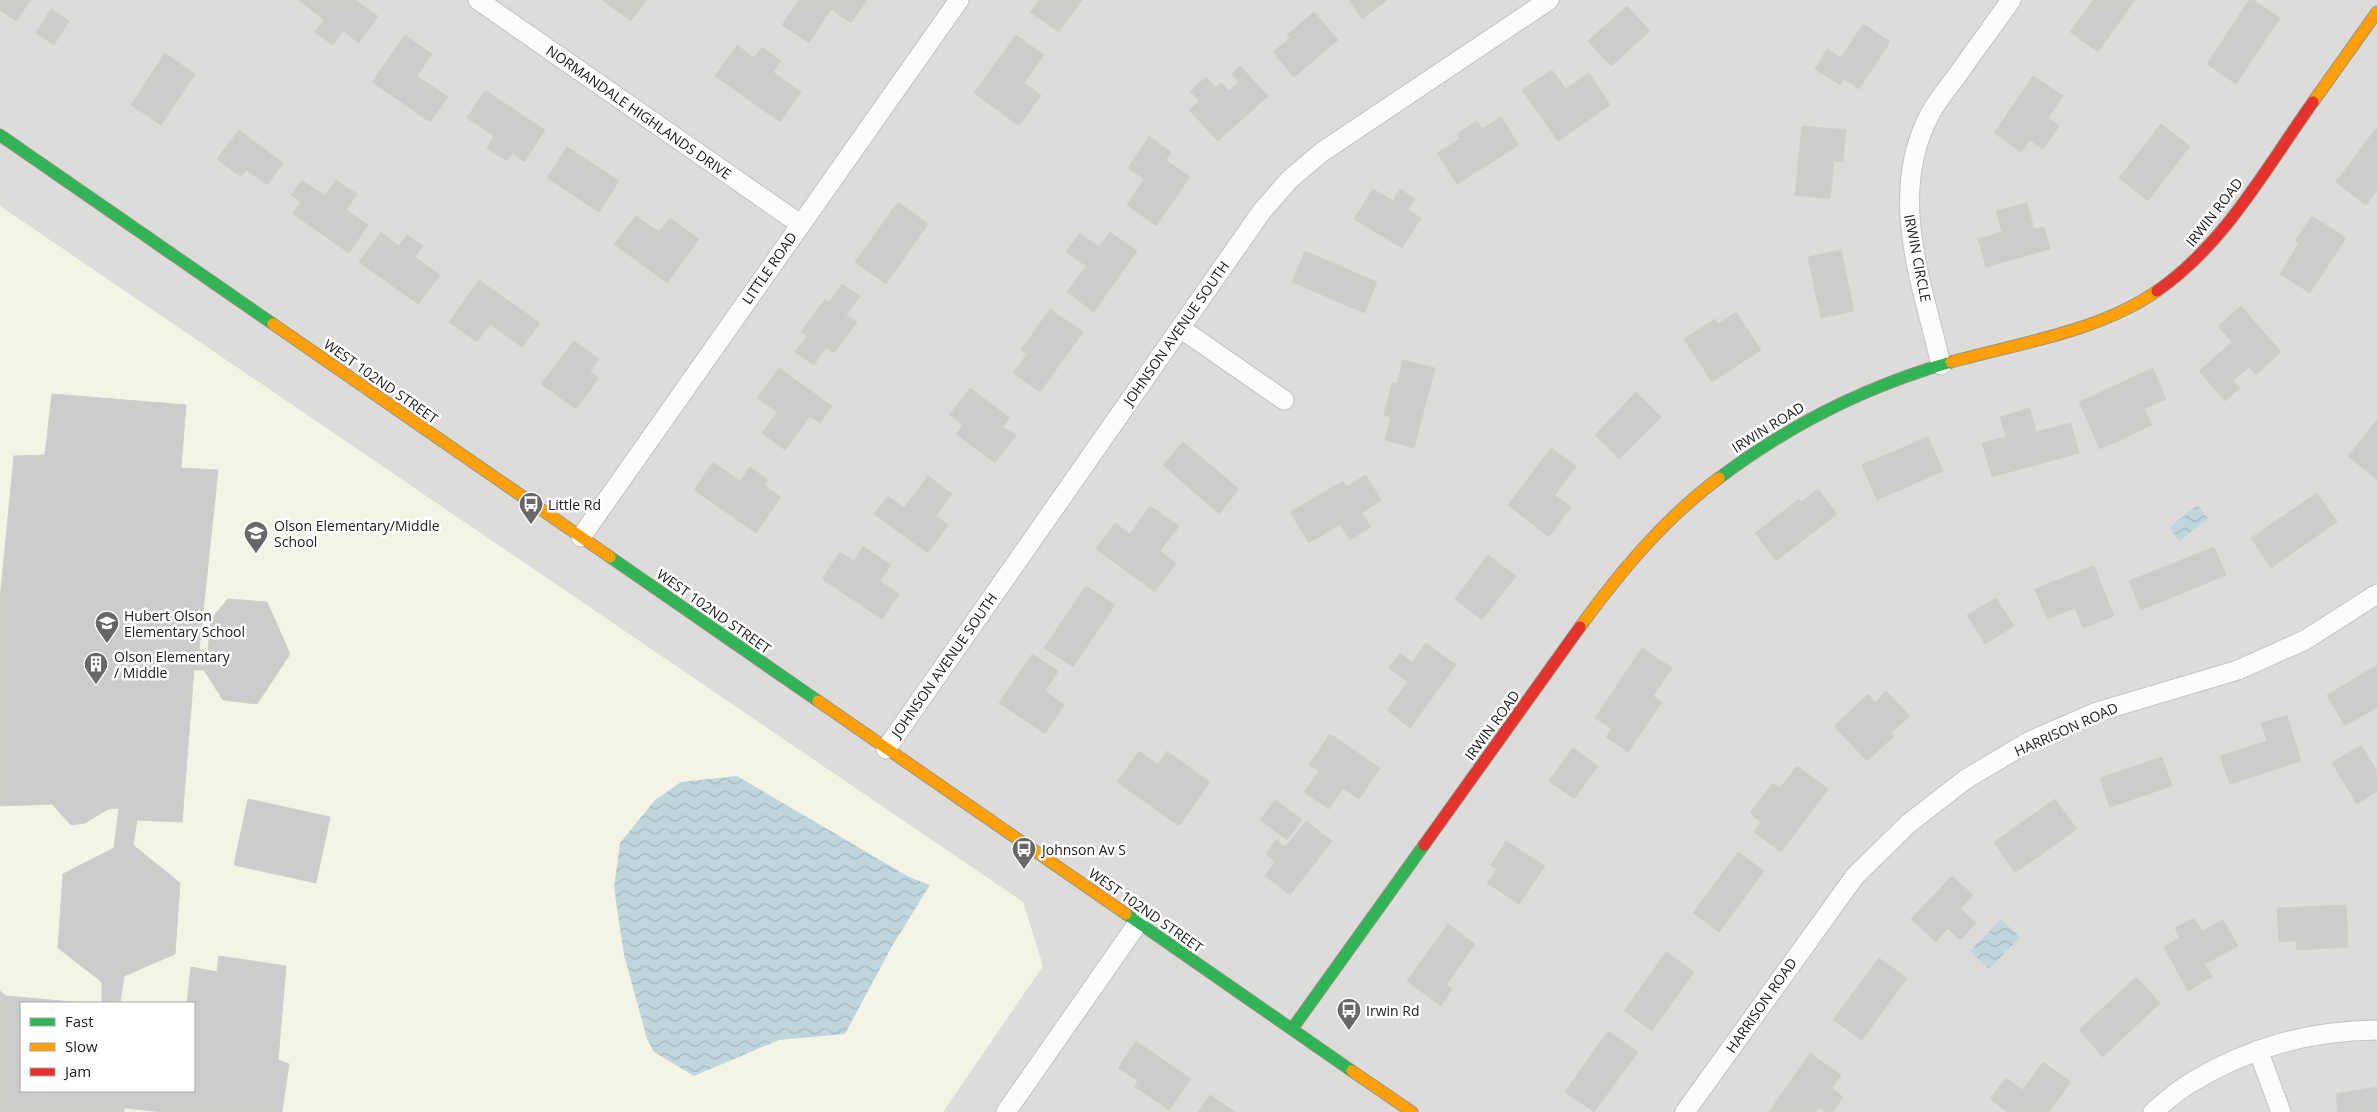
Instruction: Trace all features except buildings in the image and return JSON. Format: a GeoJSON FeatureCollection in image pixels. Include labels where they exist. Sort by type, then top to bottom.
{"type":"FeatureCollection","features":[{"type":"Feature","properties":{"kind":"street","name":"NORMANDALE HIGHLANDS DRIVE"},"geometry":{"type":"LineString","coordinates":[[478,0],[497,5],[800,224]]}},
{"type":"Feature","properties":{"kind":"street","name":"LITTLE ROAD"},"geometry":{"type":"LineString","coordinates":[[581,537],[959,0]]}},
{"type":"Feature","properties":{"kind":"street","name":"JOHNSON AVENUE SOUTH"},"geometry":{"type":"LineString","coordinates":[[886,749],[1262,212],[1290,180],[1322,152],[1549,0]]}},
{"type":"Feature","properties":{"kind":"street","name":"IRWIN CIRCLE"},"geometry":{"type":"LineString","coordinates":[[1941,365],[1912,237],[1908,212],[1909,178],[1916,145],[1930,113],[2011,0]]}},
{"type":"Feature","properties":{"kind":"street","name":"IRWIN ROAD"},"geometry":{"type":"LineString","coordinates":[[1292,1029],[1596,606],[1641,549],[1692,499],[1748,454],[1809,417],[1874,388],[1941,365],[2051,336],[2104,318],[2162,287],[2198,257],[2234,214],[2377,12]]}},
{"type":"Feature","properties":{"kind":"street","name":"WEST 102ND STREET"},"geometry":{"type":"LineString","coordinates":[[0,135],[1412,1112]]}},
{"type":"Feature","properties":{"kind":"street"},"geometry":{"type":"LineString","coordinates":[[1180,328],[1284,400]]}},
{"type":"Feature","properties":{"kind":"street","name":"HARRISON ROAD"},"geometry":{"type":"LineString","coordinates":[[1685,1112],[1855,876],[1908,824],[1959,784],[2030,742],[2097,712],[2238,670],[2304,640],[2377,594]]}},
{"type":"Feature","properties":{"kind":"street"},"geometry":{"type":"LineString","coordinates":[[1006,1112],[1138,923]]}},
{"type":"Feature","properties":{"kind":"street"},"geometry":{"type":"LineString","coordinates":[[2152,1112],[2190,1082],[2243,1054],[2301,1036],[2377,1030]]}},
{"type":"Feature","properties":{"kind":"street"},"geometry":{"type":"LineString","coordinates":[[2258,1050],[2281,1112]]}},
{"type":"Feature","properties":{"kind":"shaded area"},"geometry":{"type":"Polygon","coordinates":[[[0,0],[2377,0],[2377,1112],[0,1112],[0,0]]]}},
{"type":"Feature","properties":{"kind":"shaded area","name":"Olson Elementary/Middle School"},"geometry":{"type":"Polygon","coordinates":[[[0,206],[1023,902],[1043,966],[943,1112],[0,1112],[0,206]]]}},
{"type":"Feature","properties":{"kind":"water"},"geometry":{"type":"Polygon","coordinates":[[[2197,505],[2208,518],[2180,541],[2169,528],[2197,505]]]}},
{"type":"Feature","properties":{"kind":"water"},"geometry":{"type":"Polygon","coordinates":[[[737,776],[909,877],[930,885],[892,946],[845,1034],[779,1040],[694,1076],[654,1052],[647,1039],[624,955],[614,888],[620,843],[655,800],[681,782],[737,776]]]}},
{"type":"Feature","properties":{"kind":"water"},"geometry":{"type":"Polygon","coordinates":[[[2001,919],[2020,937],[1989,969],[1970,951],[2001,919]]]}},
{"type":"Feature","properties":{"kind":"traffic: fast"},"geometry":{"type":"LineString","coordinates":[[0,135],[273,324]]}},
{"type":"Feature","properties":{"kind":"traffic: fast"},"geometry":{"type":"LineString","coordinates":[[1719,478],[1773,441],[1830,409],[1889,383],[1951,362]]}},
{"type":"Feature","properties":{"kind":"traffic: fast"},"geometry":{"type":"LineString","coordinates":[[610,557],[818,701]]}},
{"type":"Feature","properties":{"kind":"traffic: fast"},"geometry":{"type":"LineString","coordinates":[[1292,1029],[1424,845]]}},
{"type":"Feature","properties":{"kind":"traffic: fast"},"geometry":{"type":"LineString","coordinates":[[1126,914],[1352,1071]]}},
{"type":"Feature","properties":{"kind":"traffic: slow"},"geometry":{"type":"LineString","coordinates":[[2313,102],[2377,12]]}},
{"type":"Feature","properties":{"kind":"traffic: slow"},"geometry":{"type":"LineString","coordinates":[[1951,362],[2057,335],[2084,326],[2109,317],[2157,291]]}},
{"type":"Feature","properties":{"kind":"traffic: slow"},"geometry":{"type":"LineString","coordinates":[[273,324],[610,557]]}},
{"type":"Feature","properties":{"kind":"traffic: slow"},"geometry":{"type":"LineString","coordinates":[[1580,627],[1644,547],[1680,511],[1719,478]]}},
{"type":"Feature","properties":{"kind":"traffic: slow"},"geometry":{"type":"LineString","coordinates":[[818,701],[1126,914]]}},
{"type":"Feature","properties":{"kind":"traffic: slow"},"geometry":{"type":"LineString","coordinates":[[1352,1071],[1412,1112]]}},
{"type":"Feature","properties":{"kind":"traffic: jam"},"geometry":{"type":"LineString","coordinates":[[2157,291],[2181,272],[2224,228],[2243,204],[2313,102]]}},
{"type":"Feature","properties":{"kind":"traffic: jam"},"geometry":{"type":"LineString","coordinates":[[1424,845],[1580,627]]}},
{"type":"Feature","properties":{"kind":"place","name":"Little Rd"},"geometry":{"type":"Point","coordinates":[531,525]}},
{"type":"Feature","properties":{"kind":"place","name":"Olson Elementary/Middle School"},"geometry":{"type":"Point","coordinates":[256,554]}},
{"type":"Feature","properties":{"kind":"place","name":"Hubert Olson Elementary School"},"geometry":{"type":"Point","coordinates":[107,644]}},
{"type":"Feature","properties":{"kind":"place","name":"Olson Elementary / Middle"},"geometry":{"type":"Point","coordinates":[96,685]}},
{"type":"Feature","properties":{"kind":"place","name":"Johnson Av S"},"geometry":{"type":"Point","coordinates":[1024,870]}},
{"type":"Feature","properties":{"kind":"place","name":"Irwin Rd"},"geometry":{"type":"Point","coordinates":[1349,1031]}}]}
